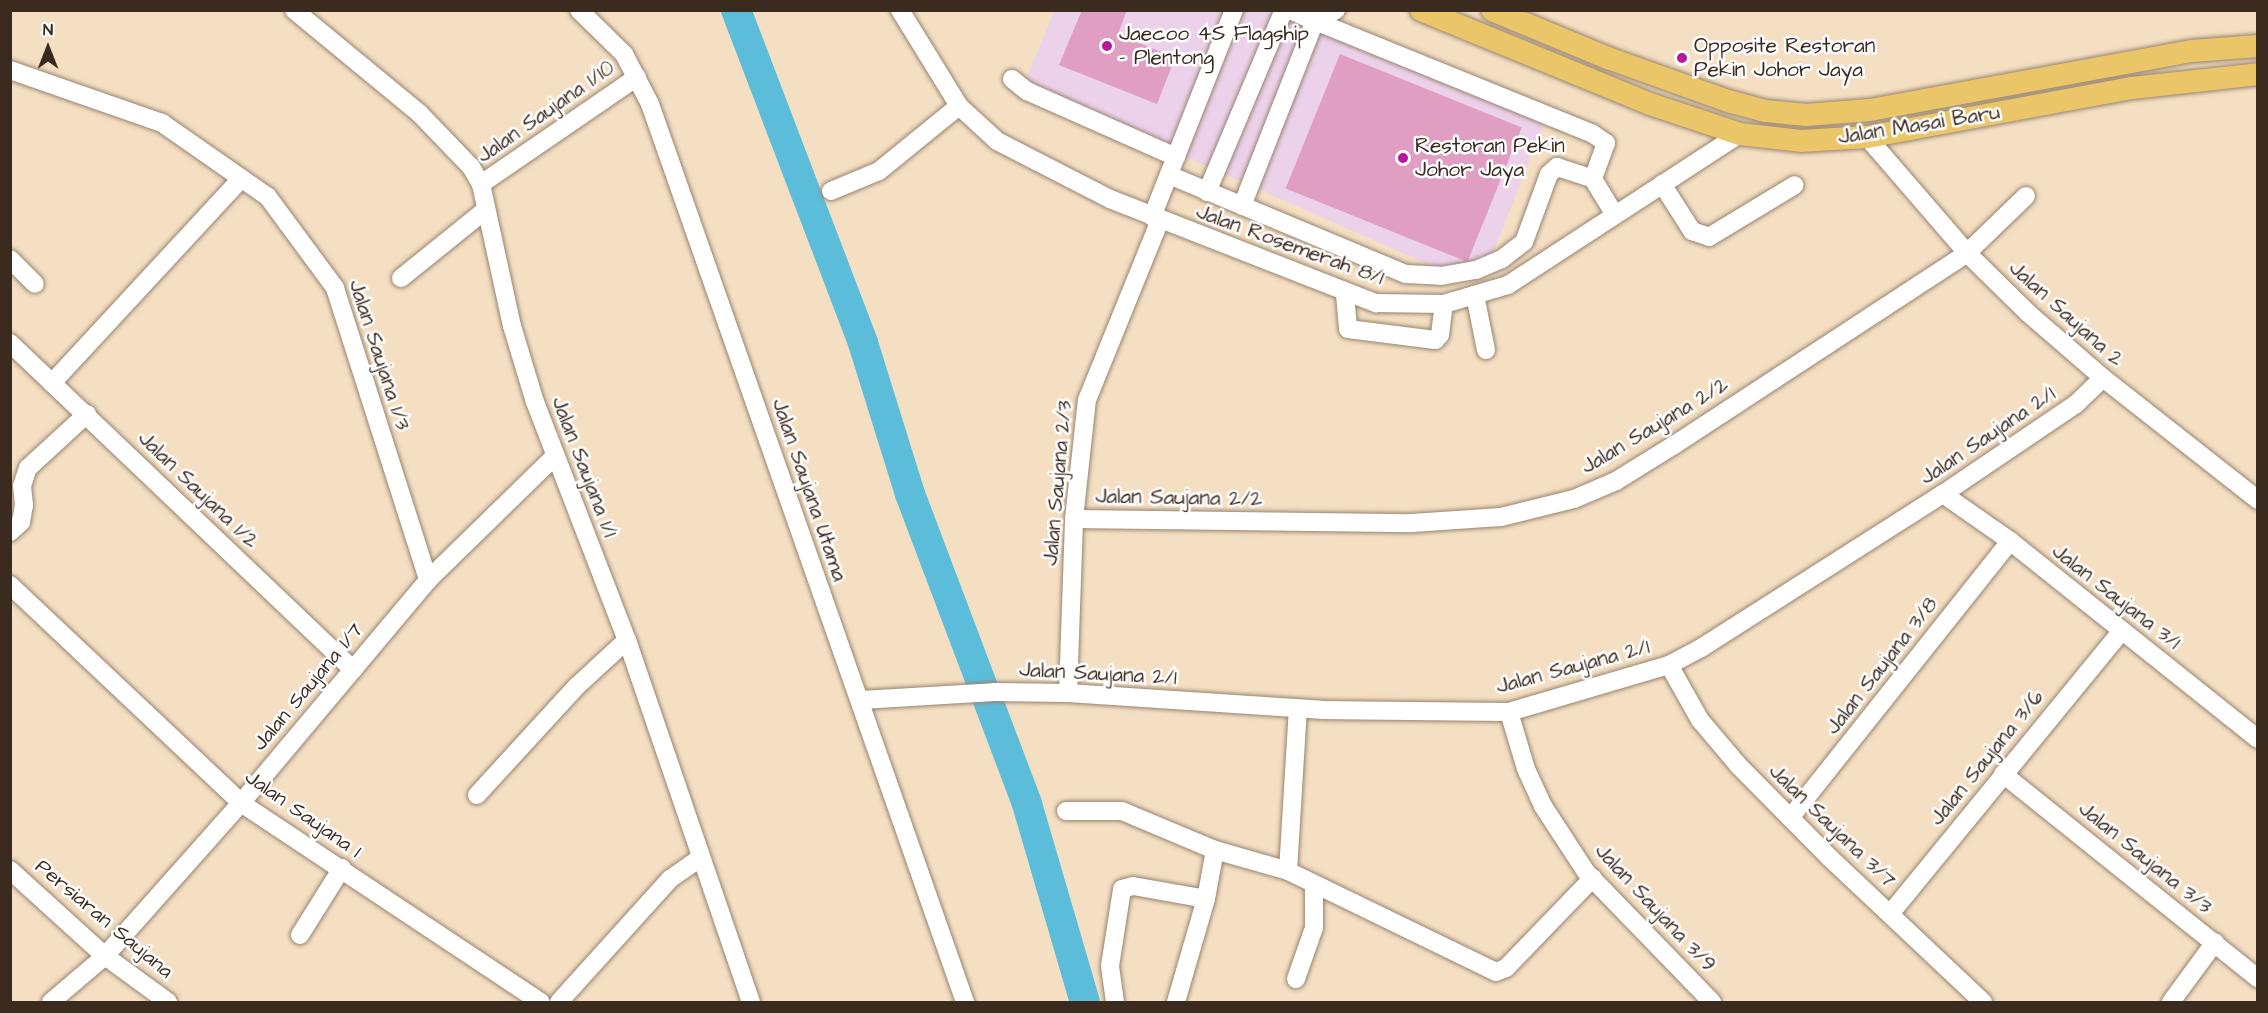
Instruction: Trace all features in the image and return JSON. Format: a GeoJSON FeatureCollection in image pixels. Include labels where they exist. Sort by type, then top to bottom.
{"type":"FeatureCollection","features":[{"type":"Feature","properties":{"kind":"main road","name":"Jalan Masai Baru"},"geometry":{"type":"LineString","coordinates":[[1421,10],[1650,104],[1740,134],[1801,141],[1867,137],[2132,88],[2258,74]]}},
{"type":"Feature","properties":{"kind":"main road","name":"Jalan Masai Baru"},"geometry":{"type":"LineString","coordinates":[[1492,10],[1608,58],[1728,102],[1766,111],[1806,115],[1870,110],[2192,51],[2258,46]]}},
{"type":"Feature","properties":{"kind":"street","name":"Jalan Saujana 1/1"},"geometry":{"type":"LineString","coordinates":[[294,10],[419,113],[471,168],[481,184],[484,211],[512,326],[554,457],[627,640],[751,1002]]}},
{"type":"Feature","properties":{"kind":"street","name":"Jalan Saujana Utama"},"geometry":{"type":"LineString","coordinates":[[579,10],[624,54],[651,104],[800,538],[861,700],[965,1002]]}},
{"type":"Feature","properties":{"kind":"street","name":"Jalan Rosemerah 8/1"},"geometry":{"type":"LineString","coordinates":[[900,10],[959,106],[997,141],[1156,218],[1345,294],[1377,303],[1444,304],[1508,285],[1740,134]]}},
{"type":"Feature","properties":{"kind":"street","name":"Jalan Saujana 2/3"},"geometry":{"type":"LineString","coordinates":[[1068,693],[1074,519],[1089,392],[1156,218],[1169,175],[1234,10]]}},
{"type":"Feature","properties":{"kind":"street"},"geometry":{"type":"LineString","coordinates":[[1208,192],[1284,10]]}},
{"type":"Feature","properties":{"kind":"street"},"geometry":{"type":"LineString","coordinates":[[1290,10],[1593,134],[1606,143],[1593,179]]}},
{"type":"Feature","properties":{"kind":"street"},"geometry":{"type":"LineString","coordinates":[[1242,206],[1316,21],[1336,10]]}},
{"type":"Feature","properties":{"kind":"street","name":"Jalan Saujana 1/3"},"geometry":{"type":"LineString","coordinates":[[10,70],[162,123],[183,134],[268,197],[335,288],[428,580]]}},
{"type":"Feature","properties":{"kind":"street","name":"Jalan Saujana 1/10"},"geometry":{"type":"LineString","coordinates":[[481,184],[636,77]]}},
{"type":"Feature","properties":{"kind":"street"},"geometry":{"type":"LineString","coordinates":[[1012,79],[1027,91],[1176,157]]}},
{"type":"Feature","properties":{"kind":"street"},"geometry":{"type":"LineString","coordinates":[[831,191],[879,171],[959,106]]}},
{"type":"Feature","properties":{"kind":"street","name":"Jalan Saujana 2"},"geometry":{"type":"LineString","coordinates":[[1867,137],[1967,253],[2103,378],[2258,500]]}},
{"type":"Feature","properties":{"kind":"street"},"geometry":{"type":"LineString","coordinates":[[1169,175],[1406,274],[1441,276],[1476,270],[1502,259],[1524,242],[1549,174],[1557,167],[1593,179],[1615,215]]}},
{"type":"Feature","properties":{"kind":"street"},"geometry":{"type":"LineString","coordinates":[[52,383],[241,179]]}},
{"type":"Feature","properties":{"kind":"street"},"geometry":{"type":"LineString","coordinates":[[1662,184],[1692,231],[1709,237],[1795,185]]}},
{"type":"Feature","properties":{"kind":"street","name":"Jalan Saujana 2/2"},"geometry":{"type":"LineString","coordinates":[[1074,519],[1412,523],[1501,517],[1574,499],[1616,481],[1674,445],[1967,253],[2026,196]]}},
{"type":"Feature","properties":{"kind":"street"},"geometry":{"type":"LineString","coordinates":[[401,278],[484,211]]}},
{"type":"Feature","properties":{"kind":"street"},"geometry":{"type":"LineString","coordinates":[[10,259],[35,284]]}},
{"type":"Feature","properties":{"kind":"street"},"geometry":{"type":"LineString","coordinates":[[1345,294],[1348,330],[1436,340],[1444,304]]}},
{"type":"Feature","properties":{"kind":"street"},"geometry":{"type":"LineString","coordinates":[[1474,295],[1486,350]]}},
{"type":"Feature","properties":{"kind":"street","name":"Jalan Saujana 1/2"},"geometry":{"type":"LineString","coordinates":[[10,343],[353,670]]}},
{"type":"Feature","properties":{"kind":"street","name":"Jalan Saujana 2/1"},"geometry":{"type":"LineString","coordinates":[[861,700],[994,692],[1068,693],[1298,709],[1509,712],[1669,665],[1943,494],[2076,404],[2103,378]]}},
{"type":"Feature","properties":{"kind":"street"},"geometry":{"type":"LineString","coordinates":[[10,532],[21,522],[24,505],[22,486],[28,468],[87,414]]}},
{"type":"Feature","properties":{"kind":"street","name":"Jalan Saujana 1/7"},"geometry":{"type":"LineString","coordinates":[[51,1002],[105,956],[242,803],[428,580],[554,457]]}},
{"type":"Feature","properties":{"kind":"street","name":"Jalan Saujana 3/1"},"geometry":{"type":"LineString","coordinates":[[1943,494],[2010,541],[2121,632],[2258,739]]}},
{"type":"Feature","properties":{"kind":"street","name":"Jalan Saujana 3/8"},"geometry":{"type":"LineString","coordinates":[[1790,818],[2010,541]]}},
{"type":"Feature","properties":{"kind":"street","name":"Jalan Saujana 1"},"geometry":{"type":"LineString","coordinates":[[10,585],[242,803],[541,1002]]}},
{"type":"Feature","properties":{"kind":"street","name":"Jalan Saujana 3/6"},"geometry":{"type":"LineString","coordinates":[[1890,914],[2121,632]]}},
{"type":"Feature","properties":{"kind":"street"},"geometry":{"type":"LineString","coordinates":[[477,795],[577,686],[627,640]]}},
{"type":"Feature","properties":{"kind":"street","name":"Jalan Saujana 3/7"},"geometry":{"type":"LineString","coordinates":[[1669,665],[1700,720],[1790,818],[1983,1002]]}},
{"type":"Feature","properties":{"kind":"street"},"geometry":{"type":"LineString","coordinates":[[1288,871],[1298,709]]}},
{"type":"Feature","properties":{"kind":"street","name":"Jalan Saujana 3/9"},"geometry":{"type":"LineString","coordinates":[[1509,712],[1526,769],[1543,806],[1593,878],[1712,1002]]}},
{"type":"Feature","properties":{"kind":"street","name":"Jalan Saujana 3/3"},"geometry":{"type":"LineString","coordinates":[[2003,774],[2258,978]]}},
{"type":"Feature","properties":{"kind":"street"},"geometry":{"type":"LineString","coordinates":[[1066,811],[1122,811],[1215,850],[1288,871],[1314,886],[1497,972],[1506,968],[1593,878]]}},
{"type":"Feature","properties":{"kind":"street"},"geometry":{"type":"LineString","coordinates":[[1176,1002],[1206,899],[1215,850]]}},
{"type":"Feature","properties":{"kind":"street"},"geometry":{"type":"LineString","coordinates":[[559,1002],[670,879],[700,858]]}},
{"type":"Feature","properties":{"kind":"street"},"geometry":{"type":"LineString","coordinates":[[300,935],[342,868]]}},
{"type":"Feature","properties":{"kind":"street","name":"Persiaran Saujana"},"geometry":{"type":"LineString","coordinates":[[10,870],[105,956],[168,1002]]}},
{"type":"Feature","properties":{"kind":"street"},"geometry":{"type":"LineString","coordinates":[[1115,1002],[1110,966],[1122,889],[1133,886],[1206,899]]}},
{"type":"Feature","properties":{"kind":"street"},"geometry":{"type":"LineString","coordinates":[[1296,979],[1314,928],[1314,886]]}},
{"type":"Feature","properties":{"kind":"street"},"geometry":{"type":"LineString","coordinates":[[2171,1002],[2215,942]]}},
{"type":"Feature","properties":{"kind":"shaded area"},"geometry":{"type":"Polygon","coordinates":[[[1054,11],[1270,11],[1544,123],[1491,258],[1443,271],[1024,85],[1054,11]]]}},
{"type":"Feature","properties":{"kind":"building","name":"Jaecoo 4S Flagship - Plentong"},"geometry":{"type":"Polygon","coordinates":[[[1082,10],[1127,10],[1118,34],[1175,58],[1157,104],[1059,65],[1082,10]]]}},
{"type":"Feature","properties":{"kind":"building","name":"Restoran Pekin Johor Jaya"},"geometry":{"type":"Polygon","coordinates":[[[1340,54],[1522,127],[1467,262],[1286,188],[1340,54]]]}},
{"type":"Feature","properties":{"kind":"waterway"},"geometry":{"type":"LineString","coordinates":[[736,10],[863,343],[910,494],[1027,804],[1085,1002]]}},
{"type":"Feature","properties":{"kind":"place","name":"Jaecoo 4S Flagship - Plentong"},"geometry":{"type":"Point","coordinates":[1107,46]}},
{"type":"Feature","properties":{"kind":"place","name":"Opposite Restoran Pekin Johor Jaya"},"geometry":{"type":"Point","coordinates":[1682,58]}},
{"type":"Feature","properties":{"kind":"place","name":"Restoran Pekin Johor Jaya"},"geometry":{"type":"Point","coordinates":[1403,158]}}]}
